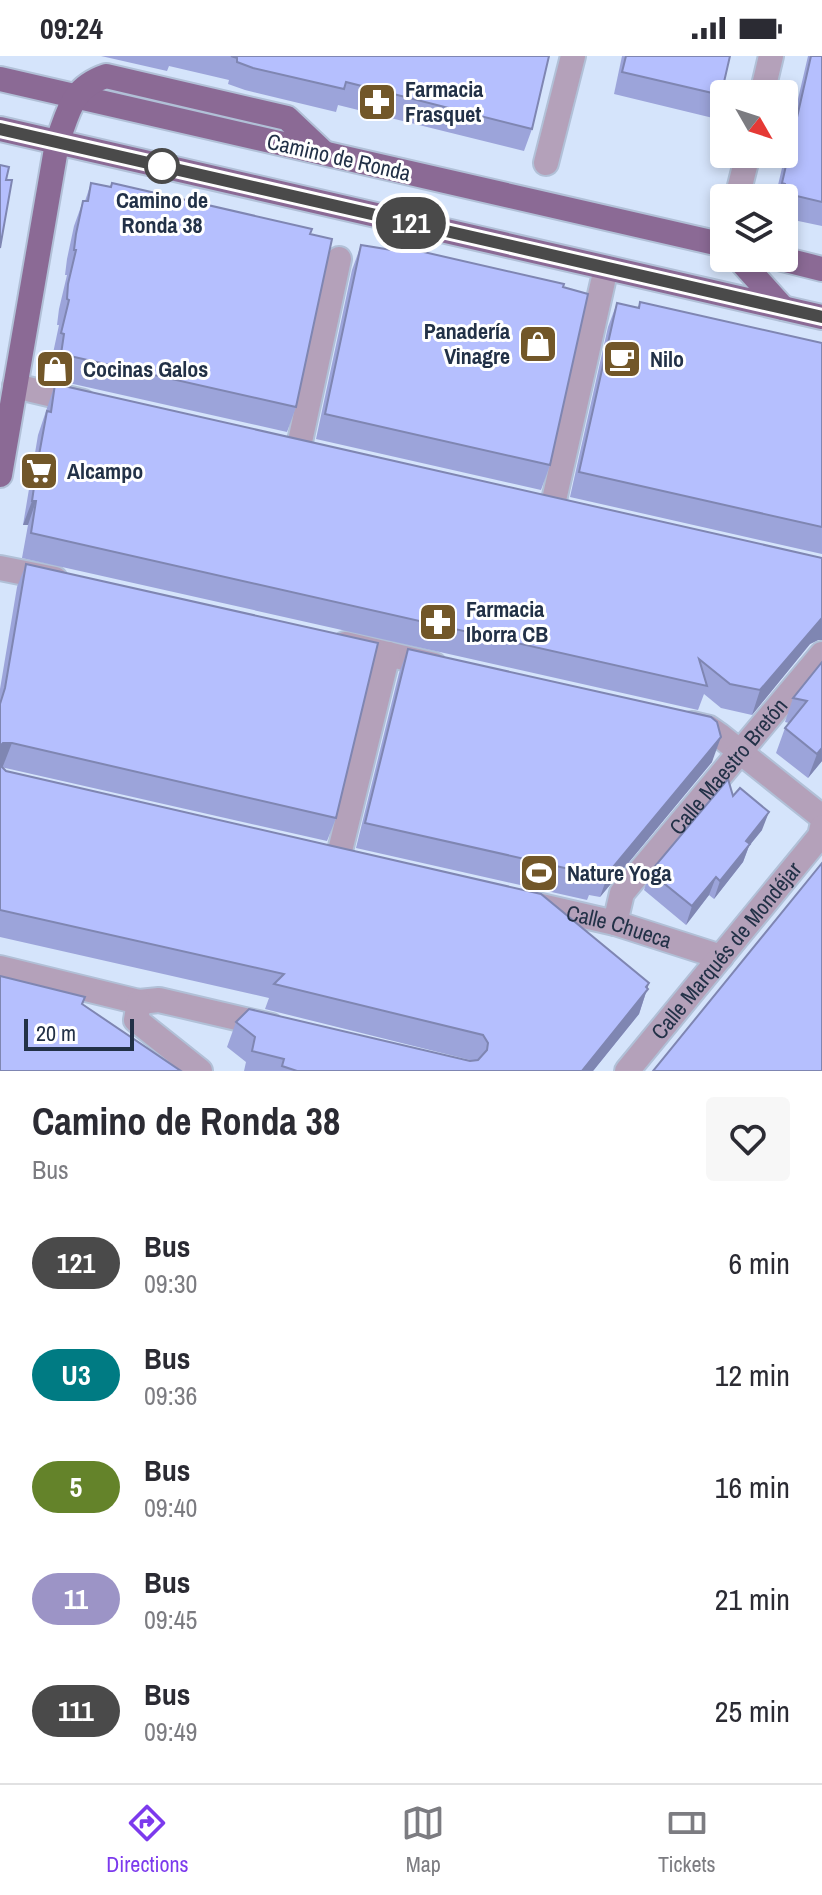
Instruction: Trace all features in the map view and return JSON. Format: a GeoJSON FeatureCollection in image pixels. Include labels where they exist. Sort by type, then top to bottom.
{"type":"FeatureCollection","features":[{"type":"Feature","properties":{"kind":"main road","name":"Camino de Ronda"},"geometry":{"type":"LineString","coordinates":[[0,79],[710,242]]}},
{"type":"Feature","properties":{"kind":"main road"},"geometry":{"type":"LineString","coordinates":[[0,475],[57,143],[74,96]]}},
{"type":"Feature","properties":{"kind":"main road"},"geometry":{"type":"LineString","coordinates":[[0,129],[822,317]]}},
{"type":"Feature","properties":{"kind":"main road"},"geometry":{"type":"LineString","coordinates":[[798,263],[822,269]]}},
{"type":"Feature","properties":{"kind":"main road"},"geometry":{"type":"LineString","coordinates":[[751,272],[783,308]]}},
{"type":"Feature","properties":{"kind":"street"},"geometry":{"type":"LineString","coordinates":[[546,163],[573,56]]}},
{"type":"Feature","properties":{"kind":"street"},"geometry":{"type":"LineString","coordinates":[[765,80],[771,56]]}},
{"type":"Feature","properties":{"kind":"street"},"geometry":{"type":"LineString","coordinates":[[328,458],[290,450],[339,259]]}},
{"type":"Feature","properties":{"kind":"street"},"geometry":{"type":"LineString","coordinates":[[582,516],[544,507],[606,268]]}},
{"type":"Feature","properties":{"kind":"street"},"geometry":{"type":"LineString","coordinates":[[15,386],[111,408]]}},
{"type":"Feature","properties":{"kind":"street"},"geometry":{"type":"LineString","coordinates":[[0,568],[80,584]]}},
{"type":"Feature","properties":{"kind":"street"},"geometry":{"type":"LineString","coordinates":[[327,640],[450,668]]}},
{"type":"Feature","properties":{"kind":"street"},"geometry":{"type":"LineString","coordinates":[[338,859],[388,654]]}},
{"type":"Feature","properties":{"kind":"street","name":"Calle Maestro Bretón"},"geometry":{"type":"LineString","coordinates":[[615,923],[622,893],[822,654]]}},
{"type":"Feature","properties":{"kind":"street"},"geometry":{"type":"LineString","coordinates":[[663,717],[709,728],[740,752],[822,829]]}},
{"type":"Feature","properties":{"kind":"street","name":"Calle Marqués de Mondéjar"},"geometry":{"type":"LineString","coordinates":[[627,1071],[822,829]]}},
{"type":"Feature","properties":{"kind":"street","name":"Calle Chueca"},"geometry":{"type":"LineString","coordinates":[[507,898],[615,923],[721,957]]}},
{"type":"Feature","properties":{"kind":"street"},"geometry":{"type":"LineString","coordinates":[[0,968],[139,1002],[159,1000],[298,1032]]}},
{"type":"Feature","properties":{"kind":"street"},"geometry":{"type":"LineString","coordinates":[[139,1002],[136,1020],[200,1071]]}},
{"type":"Feature","properties":{"kind":"building"},"geometry":{"type":"Polygon","coordinates":[[[231,56],[549,56],[532,129],[346,82],[344,89],[253,68],[231,56]]]}},
{"type":"Feature","properties":{"kind":"building"},"geometry":{"type":"Polygon","coordinates":[[[626,56],[730,56],[724,80],[710,80],[710,92],[622,72],[626,56]]]}},
{"type":"Feature","properties":{"kind":"building"},"geometry":{"type":"Polygon","coordinates":[[[811,56],[822,56],[822,202],[798,196],[798,184],[782,183],[785,168],[798,168],[798,113],[811,56]]]}},
{"type":"Feature","properties":{"kind":"building"},"geometry":{"type":"Polygon","coordinates":[[[0,165],[9,167],[6,180],[12,180],[0,248],[0,165]]]}},
{"type":"Feature","properties":{"kind":"building"},"geometry":{"type":"Polygon","coordinates":[[[91,183],[111,187],[112,183],[312,229],[310,234],[332,239],[296,407],[61,354],[64,334],[61,333],[69,300],[68,284],[76,250],[76,234],[83,201],[88,201],[91,183]]]}},
{"type":"Feature","properties":{"kind":"building"},"geometry":{"type":"Polygon","coordinates":[[[361,245],[392,250],[393,245],[564,284],[563,287],[588,294],[550,465],[325,414],[361,245]]]}},
{"type":"Feature","properties":{"kind":"building"},"geometry":{"type":"Polygon","coordinates":[[[640,302],[822,343],[822,527],[579,472],[617,303],[639,308],[640,302]]]}},
{"type":"Feature","properties":{"kind":"building"},"geometry":{"type":"Polygon","coordinates":[[[55,384],[822,558],[822,618],[760,690],[730,684],[699,659],[707,686],[31,533],[37,466],[55,384]]]}},
{"type":"Feature","properties":{"kind":"building"},"geometry":{"type":"Polygon","coordinates":[[[26,564],[378,643],[336,818],[12,743],[0,746],[0,704],[26,564]]]}},
{"type":"Feature","properties":{"kind":"building"},"geometry":{"type":"Polygon","coordinates":[[[408,649],[711,717],[717,722],[721,737],[609,872],[597,870],[596,875],[365,823],[408,649]]]}},
{"type":"Feature","properties":{"kind":"building"},"geometry":{"type":"Polygon","coordinates":[[[822,662],[822,748],[817,754],[785,728],[807,701],[793,698],[822,662]]]}},
{"type":"Feature","properties":{"kind":"building"},"geometry":{"type":"Polygon","coordinates":[[[0,765],[6,771],[541,894],[649,983],[648,989],[582,1071],[297,1071],[282,1066],[284,1059],[252,1051],[255,1037],[236,1022],[249,1009],[470,1061],[478,1060],[487,1050],[488,1043],[483,1035],[274,984],[284,974],[0,910],[0,765]]]}},
{"type":"Feature","properties":{"kind":"building"},"geometry":{"type":"Polygon","coordinates":[[[728,779],[733,796],[740,788],[769,812],[746,841],[750,844],[720,881],[716,877],[692,906],[650,872],[728,779]]]}},
{"type":"Feature","properties":{"kind":"building"},"geometry":{"type":"Polygon","coordinates":[[[822,863],[822,1071],[653,1071],[822,863]]]}},
{"type":"Feature","properties":{"kind":"building"},"geometry":{"type":"Polygon","coordinates":[[[0,976],[85,997],[82,1004],[181,1071],[0,1071],[0,976]]]}},
{"type":"Feature","properties":{"kind":"bus line","name":"121"},"geometry":{"type":"LineString","coordinates":[[0,129],[822,317]]}},
{"type":"Feature","properties":{"kind":"place","name":"Farmacia Frasquet"},"geometry":{"type":"Point","coordinates":[377,102]}},
{"type":"Feature","properties":{"kind":"place","name":"Camino de Ronda 38"},"geometry":{"type":"Point","coordinates":[162,166]}},
{"type":"Feature","properties":{"kind":"place","name":"Panadería Vinagre"},"geometry":{"type":"Point","coordinates":[538,344]}},
{"type":"Feature","properties":{"kind":"place","name":"Nilo"},"geometry":{"type":"Point","coordinates":[622,359]}},
{"type":"Feature","properties":{"kind":"place","name":"Cocinas Galos"},"geometry":{"type":"Point","coordinates":[55,369]}},
{"type":"Feature","properties":{"kind":"place","name":"Alcampo"},"geometry":{"type":"Point","coordinates":[39,471]}},
{"type":"Feature","properties":{"kind":"place","name":"Farmacia Iborra CB"},"geometry":{"type":"Point","coordinates":[438,622]}},
{"type":"Feature","properties":{"kind":"place","name":"Nature Yoga"},"geometry":{"type":"Point","coordinates":[539,873]}}]}
